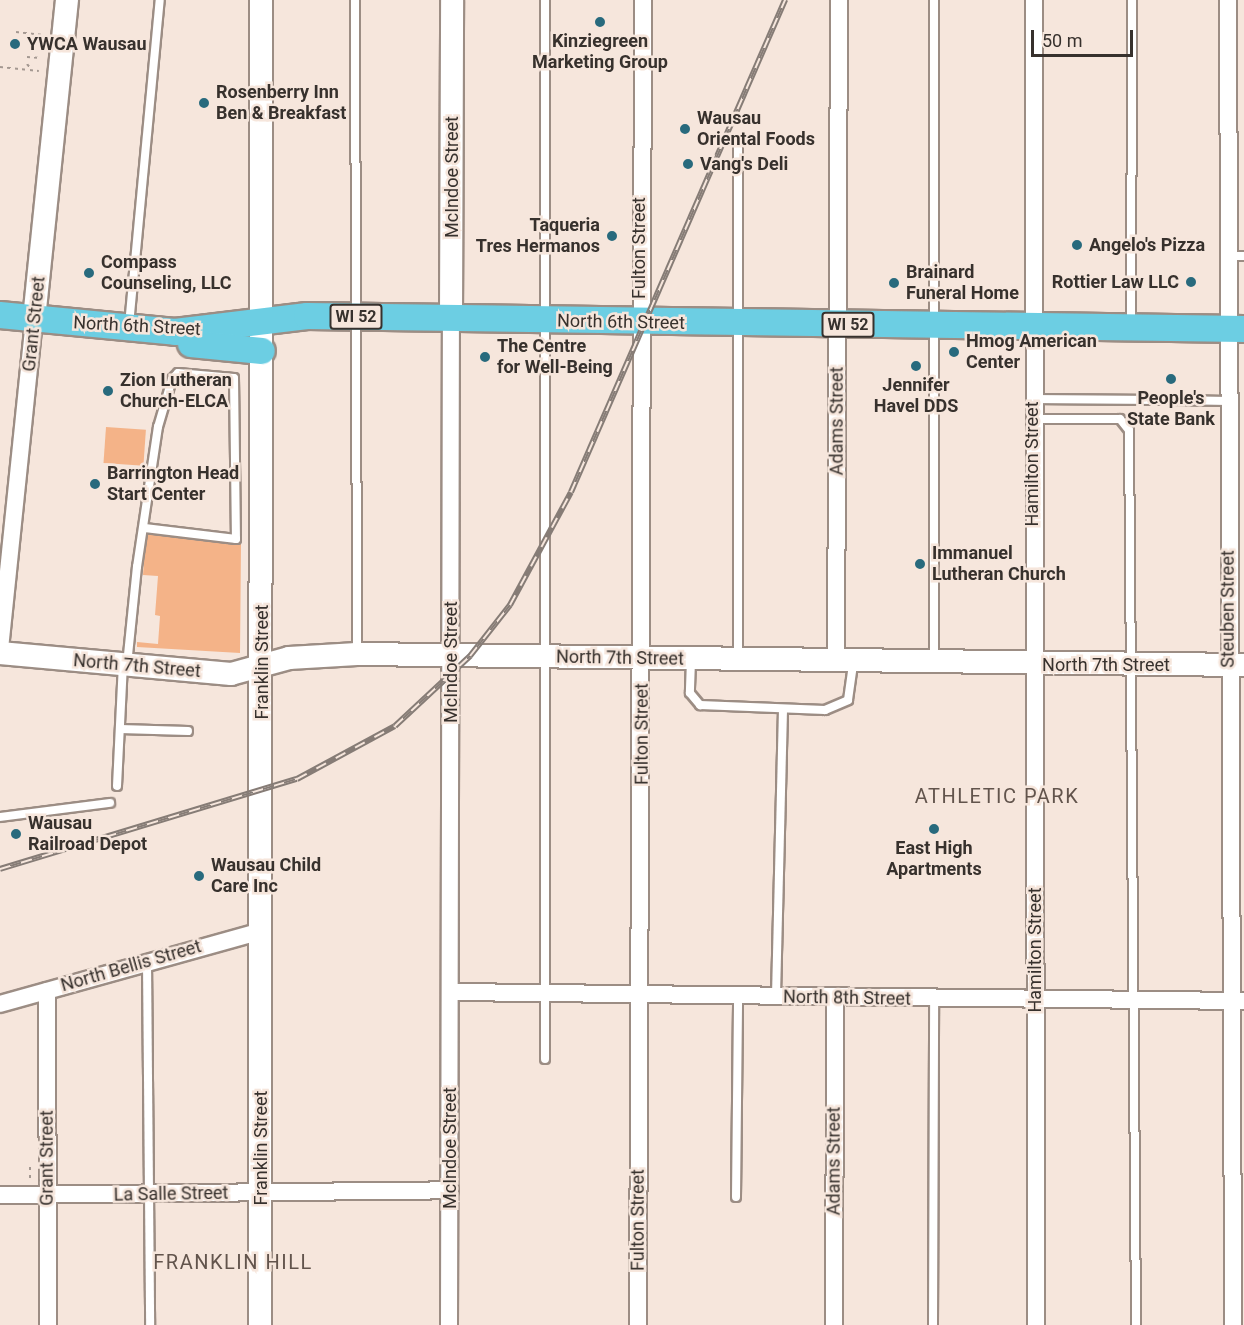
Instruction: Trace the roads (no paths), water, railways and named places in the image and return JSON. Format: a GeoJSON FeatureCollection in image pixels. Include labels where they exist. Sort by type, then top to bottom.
{"type":"FeatureCollection","features":[{"type":"Feature","properties":{"kind":"main road","name":"North 6th Street"},"geometry":{"type":"LineString","coordinates":[[0,315],[157,331],[261,323],[307,316],[1032,328],[1236,329]]}},
{"type":"Feature","properties":{"kind":"main road"},"geometry":{"type":"LineString","coordinates":[[157,331],[183,343],[262,351]]}},
{"type":"Feature","properties":{"kind":"street","name":"Grant Street"},"geometry":{"type":"LineString","coordinates":[[0,651],[67,0]]}},
{"type":"Feature","properties":{"kind":"street","name":"Franklin Street"},"geometry":{"type":"LineString","coordinates":[[260,1325],[261,0]]}},
{"type":"Feature","properties":{"kind":"street","name":"McIndoe Street"},"geometry":{"type":"LineString","coordinates":[[449,1325],[452,0]]}},
{"type":"Feature","properties":{"kind":"street","name":"Fulton Street"},"geometry":{"type":"LineString","coordinates":[[638,1325],[642,658],[639,322],[643,0]]}},
{"type":"Feature","properties":{"kind":"street","name":"Adams Street"},"geometry":{"type":"LineString","coordinates":[[839,0],[838,325],[845,663]]}},
{"type":"Feature","properties":{"kind":"street","name":"Hamilton Street"},"geometry":{"type":"LineString","coordinates":[[1034,0],[1032,666],[1036,1325]]}},
{"type":"Feature","properties":{"kind":"street","name":"Steuben Street"},"geometry":{"type":"LineString","coordinates":[[1228,0],[1236,256],[1236,329],[1228,401],[1236,665],[1237,1001],[1233,1325]]}},
{"type":"Feature","properties":{"kind":"street","name":"North 7th Street"},"geometry":{"type":"LineString","coordinates":[[0,651],[231,674],[262,669],[289,658],[357,654],[934,665],[1236,665]]}},
{"type":"Feature","properties":{"kind":"street","name":"North Bellis Street"},"geometry":{"type":"LineString","coordinates":[[0,1004],[147,961],[262,931]]}},
{"type":"Feature","properties":{"kind":"street","name":"Grant Street"},"geometry":{"type":"LineString","coordinates":[[47,990],[48,1325]]}},
{"type":"Feature","properties":{"kind":"street","name":"North 8th Street"},"geometry":{"type":"LineString","coordinates":[[451,992],[1035,1002],[1237,1001]]}},
{"type":"Feature","properties":{"kind":"street","name":"Adams Street"},"geometry":{"type":"LineString","coordinates":[[834,1325],[835,997]]}},
{"type":"Feature","properties":{"kind":"street","name":"La Salle Street"},"geometry":{"type":"LineString","coordinates":[[0,1196],[450,1190]]}},
{"type":"Feature","properties":{"kind":"lane"},"geometry":{"type":"LineString","coordinates":[[129,328],[160,0]]}},
{"type":"Feature","properties":{"kind":"lane"},"geometry":{"type":"LineString","coordinates":[[355,0],[357,654]]}},
{"type":"Feature","properties":{"kind":"lane"},"geometry":{"type":"LineString","coordinates":[[545,0],[545,1059]]}},
{"type":"Feature","properties":{"kind":"lane"},"geometry":{"type":"LineString","coordinates":[[934,0],[936,326],[934,665]]}},
{"type":"Feature","properties":{"kind":"lane"},"geometry":{"type":"LineString","coordinates":[[1131,328],[1132,0]]}},
{"type":"Feature","properties":{"kind":"lane"},"geometry":{"type":"LineString","coordinates":[[738,143],[738,661]]}},
{"type":"Feature","properties":{"kind":"lane"},"geometry":{"type":"LineString","coordinates":[[117,786],[125,665],[158,427],[168,407],[174,374],[234,378],[236,539],[145,528]]}},
{"type":"Feature","properties":{"kind":"lane"},"geometry":{"type":"LineString","coordinates":[[1032,399],[1158,400]]}},
{"type":"Feature","properties":{"kind":"lane"},"geometry":{"type":"LineString","coordinates":[[1174,400],[1228,401]]}},
{"type":"Feature","properties":{"kind":"lane"},"geometry":{"type":"LineString","coordinates":[[1032,419],[1120,419],[1129,430],[1136,1325]]}},
{"type":"Feature","properties":{"kind":"lane"},"geometry":{"type":"LineString","coordinates":[[691,660],[690,693],[700,705],[783,709],[844,704],[852,690],[845,663]]}},
{"type":"Feature","properties":{"kind":"lane"},"geometry":{"type":"LineString","coordinates":[[776,996],[783,709]]}},
{"type":"Feature","properties":{"kind":"lane"},"geometry":{"type":"LineString","coordinates":[[120,729],[188,731]]}},
{"type":"Feature","properties":{"kind":"lane"},"geometry":{"type":"LineString","coordinates":[[0,817],[110,803]]}},
{"type":"Feature","properties":{"kind":"lane"},"geometry":{"type":"LineString","coordinates":[[147,961],[150,1325]]}},
{"type":"Feature","properties":{"kind":"lane"},"geometry":{"type":"LineString","coordinates":[[736,1197],[738,996]]}},
{"type":"Feature","properties":{"kind":"lane"},"geometry":{"type":"LineString","coordinates":[[933,1325],[934,1000]]}},
{"type":"Feature","properties":{"kind":"railway"},"geometry":{"type":"LineString","coordinates":[[0,869],[297,779],[395,726],[470,656],[510,605],[571,492],[785,0]]}},
{"type":"Feature","properties":{"kind":"place","name":"Kinziegreen Marketing Group"},"geometry":{"type":"Point","coordinates":[600,22]}},
{"type":"Feature","properties":{"kind":"place","name":"YWCA Wausau"},"geometry":{"type":"Point","coordinates":[15,44]}},
{"type":"Feature","properties":{"kind":"place","name":"Rosenberry Inn Ben & Breakfast"},"geometry":{"type":"Point","coordinates":[204,103]}},
{"type":"Feature","properties":{"kind":"place","name":"Wausau Oriental Foods"},"geometry":{"type":"Point","coordinates":[685,129]}},
{"type":"Feature","properties":{"kind":"place","name":"Vang's Deli"},"geometry":{"type":"Point","coordinates":[688,164]}},
{"type":"Feature","properties":{"kind":"place","name":"Taqueria Tres Hermanos"},"geometry":{"type":"Point","coordinates":[612,236]}},
{"type":"Feature","properties":{"kind":"place","name":"Angelo's Pizza"},"geometry":{"type":"Point","coordinates":[1077,245]}},
{"type":"Feature","properties":{"kind":"place","name":"Compass Counseling, LLC"},"geometry":{"type":"Point","coordinates":[89,273]}},
{"type":"Feature","properties":{"kind":"place","name":"Rottier Law LLC"},"geometry":{"type":"Point","coordinates":[1191,282]}},
{"type":"Feature","properties":{"kind":"place","name":"Brainard Funeral Home"},"geometry":{"type":"Point","coordinates":[894,283]}},
{"type":"Feature","properties":{"kind":"place","name":"Hmog American Center"},"geometry":{"type":"Point","coordinates":[954,352]}},
{"type":"Feature","properties":{"kind":"place","name":"The Centre for Well-Being"},"geometry":{"type":"Point","coordinates":[485,357]}},
{"type":"Feature","properties":{"kind":"place","name":"Jennifer Havel DDS"},"geometry":{"type":"Point","coordinates":[916,366]}},
{"type":"Feature","properties":{"kind":"place","name":"People's State Bank"},"geometry":{"type":"Point","coordinates":[1171,379]}},
{"type":"Feature","properties":{"kind":"place","name":"Zion Lutheran Church-ELCA"},"geometry":{"type":"Point","coordinates":[108,391]}},
{"type":"Feature","properties":{"kind":"place","name":"Barrington Head Start Center"},"geometry":{"type":"Point","coordinates":[95,484]}},
{"type":"Feature","properties":{"kind":"place","name":"Immanuel Lutheran Church"},"geometry":{"type":"Point","coordinates":[920,564]}},
{"type":"Feature","properties":{"kind":"place","name":"East High Apartments"},"geometry":{"type":"Point","coordinates":[934,829]}},
{"type":"Feature","properties":{"kind":"place","name":"Wausau Railroad Depot"},"geometry":{"type":"Point","coordinates":[16,834]}},
{"type":"Feature","properties":{"kind":"place","name":"Wausau Child Care Inc"},"geometry":{"type":"Point","coordinates":[199,876]}},
{"type":"Feature","properties":{"kind":"district","name":"ATHLETIC PARK"},"geometry":{"type":"Point","coordinates":[997,796]}},
{"type":"Feature","properties":{"kind":"district","name":"FRANKLIN HILL"},"geometry":{"type":"Point","coordinates":[233,1262]}}]}
